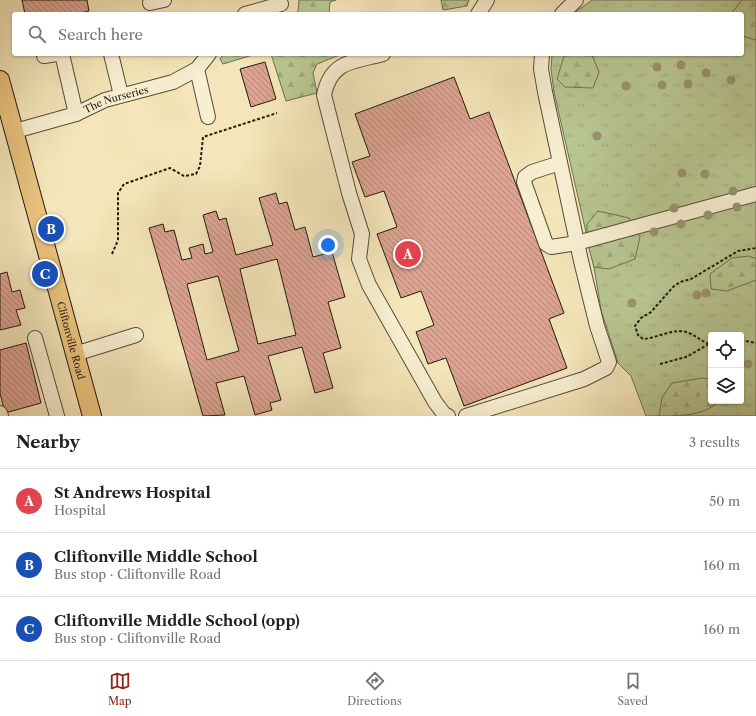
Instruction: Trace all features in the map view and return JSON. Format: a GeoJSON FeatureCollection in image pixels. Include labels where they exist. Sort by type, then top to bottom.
{"type":"FeatureCollection","features":[{"type":"Feature","properties":{"kind":"main road","name":"Cliftonville Road"},"geometry":{"type":"LineString","coordinates":[[2,89],[15,131],[92,416]]}},
{"type":"Feature","properties":{"kind":"street"},"geometry":{"type":"LineString","coordinates":[[150,3],[164,0]]}},
{"type":"Feature","properties":{"kind":"street"},"geometry":{"type":"LineString","coordinates":[[479,12],[487,0]]}},
{"type":"Feature","properties":{"kind":"street"},"geometry":{"type":"LineString","coordinates":[[564,12],[576,0]]}},
{"type":"Feature","properties":{"kind":"street"},"geometry":{"type":"LineString","coordinates":[[252,12],[282,4]]}},
{"type":"Feature","properties":{"kind":"street"},"geometry":{"type":"LineString","coordinates":[[62,56],[76,114]]}},
{"type":"Feature","properties":{"kind":"street"},"geometry":{"type":"LineString","coordinates":[[111,56],[121,95]]}},
{"type":"Feature","properties":{"kind":"street","name":"The Nurseries"},"geometry":{"type":"LineString","coordinates":[[15,131],[76,114],[96,103],[121,95],[173,82],[197,69],[207,56]]}},
{"type":"Feature","properties":{"kind":"street"},"geometry":{"type":"LineString","coordinates":[[376,56],[344,65],[333,72],[327,81],[324,95],[349,192],[362,234],[359,259],[369,285],[435,402],[444,414],[448,416]]}},
{"type":"Feature","properties":{"kind":"street"},"geometry":{"type":"LineString","coordinates":[[466,416],[584,379],[606,368],[609,362],[607,351],[597,326],[577,243],[545,92],[542,56]]}},
{"type":"Feature","properties":{"kind":"street"},"geometry":{"type":"LineString","coordinates":[[197,69],[208,117]]}},
{"type":"Feature","properties":{"kind":"street"},"geometry":{"type":"LineString","coordinates":[[560,163],[532,172],[525,177],[524,182],[546,244],[551,247],[577,243],[756,194]]}},
{"type":"Feature","properties":{"kind":"street"},"geometry":{"type":"LineString","coordinates":[[75,354],[136,335]]}},
{"type":"Feature","properties":{"kind":"street"},"geometry":{"type":"LineString","coordinates":[[35,338],[57,416]]}},
{"type":"Feature","properties":{"kind":"path"},"geometry":{"type":"LineString","coordinates":[[112,254],[118,240],[118,192],[124,184],[170,168],[184,176],[196,174],[200,166],[203,138],[277,113]]}},
{"type":"Feature","properties":{"kind":"path"},"geometry":{"type":"LineString","coordinates":[[708,343],[699,341],[691,333],[678,330],[653,338],[642,339],[638,335],[635,326],[641,318],[651,312],[680,282],[691,279],[738,251],[756,248]]}},
{"type":"Feature","properties":{"kind":"path"},"geometry":{"type":"LineString","coordinates":[[744,341],[756,343]]}},
{"type":"Feature","properties":{"kind":"path"},"geometry":{"type":"LineString","coordinates":[[660,364],[686,357],[708,345]]}},
{"type":"Feature","properties":{"kind":"green space"},"geometry":{"type":"Polygon","coordinates":[[[299,0],[336,0],[330,2],[329,12],[297,12],[299,0]]]}},
{"type":"Feature","properties":{"kind":"green space"},"geometry":{"type":"Polygon","coordinates":[[[441,0],[469,0],[467,6],[443,10],[441,0]]]}},
{"type":"Feature","properties":{"kind":"green space"},"geometry":{"type":"Polygon","coordinates":[[[592,0],[756,0],[756,416],[646,416],[631,376],[618,363],[601,310],[594,267],[554,92],[551,69],[552,56],[744,56],[744,12],[576,12],[592,0]]]}},
{"type":"Feature","properties":{"kind":"green space"},"geometry":{"type":"Polygon","coordinates":[[[742,0],[756,0],[756,40],[744,37],[744,12],[733,12],[742,0]]]}},
{"type":"Feature","properties":{"kind":"green space"},"geometry":{"type":"Polygon","coordinates":[[[222,56],[249,56],[223,64],[220,59],[222,56]]]}},
{"type":"Feature","properties":{"kind":"green space"},"geometry":{"type":"Polygon","coordinates":[[[272,56],[337,56],[317,64],[313,73],[317,93],[286,101],[272,56]]]}},
{"type":"Feature","properties":{"kind":"green space"},"geometry":{"type":"Polygon","coordinates":[[[564,56],[592,56],[599,72],[593,88],[565,87],[557,79],[564,56]]]}},
{"type":"Feature","properties":{"kind":"green space"},"geometry":{"type":"Polygon","coordinates":[[[598,211],[629,218],[640,237],[635,259],[609,269],[594,267],[587,241],[587,224],[598,211]]]}},
{"type":"Feature","properties":{"kind":"green space"},"geometry":{"type":"Polygon","coordinates":[[[749,256],[756,259],[756,280],[727,291],[711,289],[710,274],[732,258],[749,256]]]}},
{"type":"Feature","properties":{"kind":"green space"},"geometry":{"type":"Polygon","coordinates":[[[702,378],[708,379],[708,404],[715,404],[706,410],[691,414],[659,416],[662,398],[672,383],[702,378]]]}},
{"type":"Feature","properties":{"kind":"building"},"geometry":{"type":"Polygon","coordinates":[[[22,0],[87,0],[89,11],[85,12],[25,12],[22,0]]]}},
{"type":"Feature","properties":{"kind":"building"},"geometry":{"type":"Polygon","coordinates":[[[265,62],[276,99],[251,107],[240,69],[265,62]]]}},
{"type":"Feature","properties":{"kind":"building"},"geometry":{"type":"Polygon","coordinates":[[[454,77],[470,119],[489,112],[564,313],[549,319],[567,368],[464,406],[446,358],[428,364],[416,332],[434,325],[421,291],[401,298],[377,234],[397,227],[384,191],[365,197],[352,162],[370,156],[355,114],[454,77]]]}},
{"type":"Feature","properties":{"kind":"building"},"geometry":{"type":"Polygon","coordinates":[[[276,193],[279,204],[287,202],[295,230],[305,227],[313,257],[332,252],[345,297],[328,302],[341,348],[323,353],[333,388],[315,393],[302,347],[268,356],[281,400],[270,403],[272,410],[255,415],[244,376],[216,383],[225,415],[203,416],[149,228],[163,224],[165,232],[174,230],[182,260],[192,258],[189,248],[203,244],[205,254],[213,252],[203,215],[216,211],[219,220],[226,218],[236,255],[273,245],[259,198],[276,193]],[[277,259],[240,269],[258,344],[296,335],[277,259]],[[218,276],[187,284],[207,360],[239,351],[218,276]]]}},
{"type":"Feature","properties":{"kind":"building"},"geometry":{"type":"Polygon","coordinates":[[[7,272],[12,292],[20,290],[25,308],[16,310],[21,325],[0,330],[0,274],[7,272]]]}},
{"type":"Feature","properties":{"kind":"building"},"geometry":{"type":"Polygon","coordinates":[[[26,343],[41,403],[5,413],[0,393],[0,350],[26,343]]]}},
{"type":"Feature","properties":{"kind":"place","name":"Cliftonville Middle School"},"geometry":{"type":"Point","coordinates":[51,229]}},
{"type":"Feature","properties":{"kind":"place","name":"St Andrews Hospital"},"geometry":{"type":"Point","coordinates":[408,254]}},
{"type":"Feature","properties":{"kind":"place","name":"Cliftonville Middle School (opp)"},"geometry":{"type":"Point","coordinates":[45,274]}}]}
